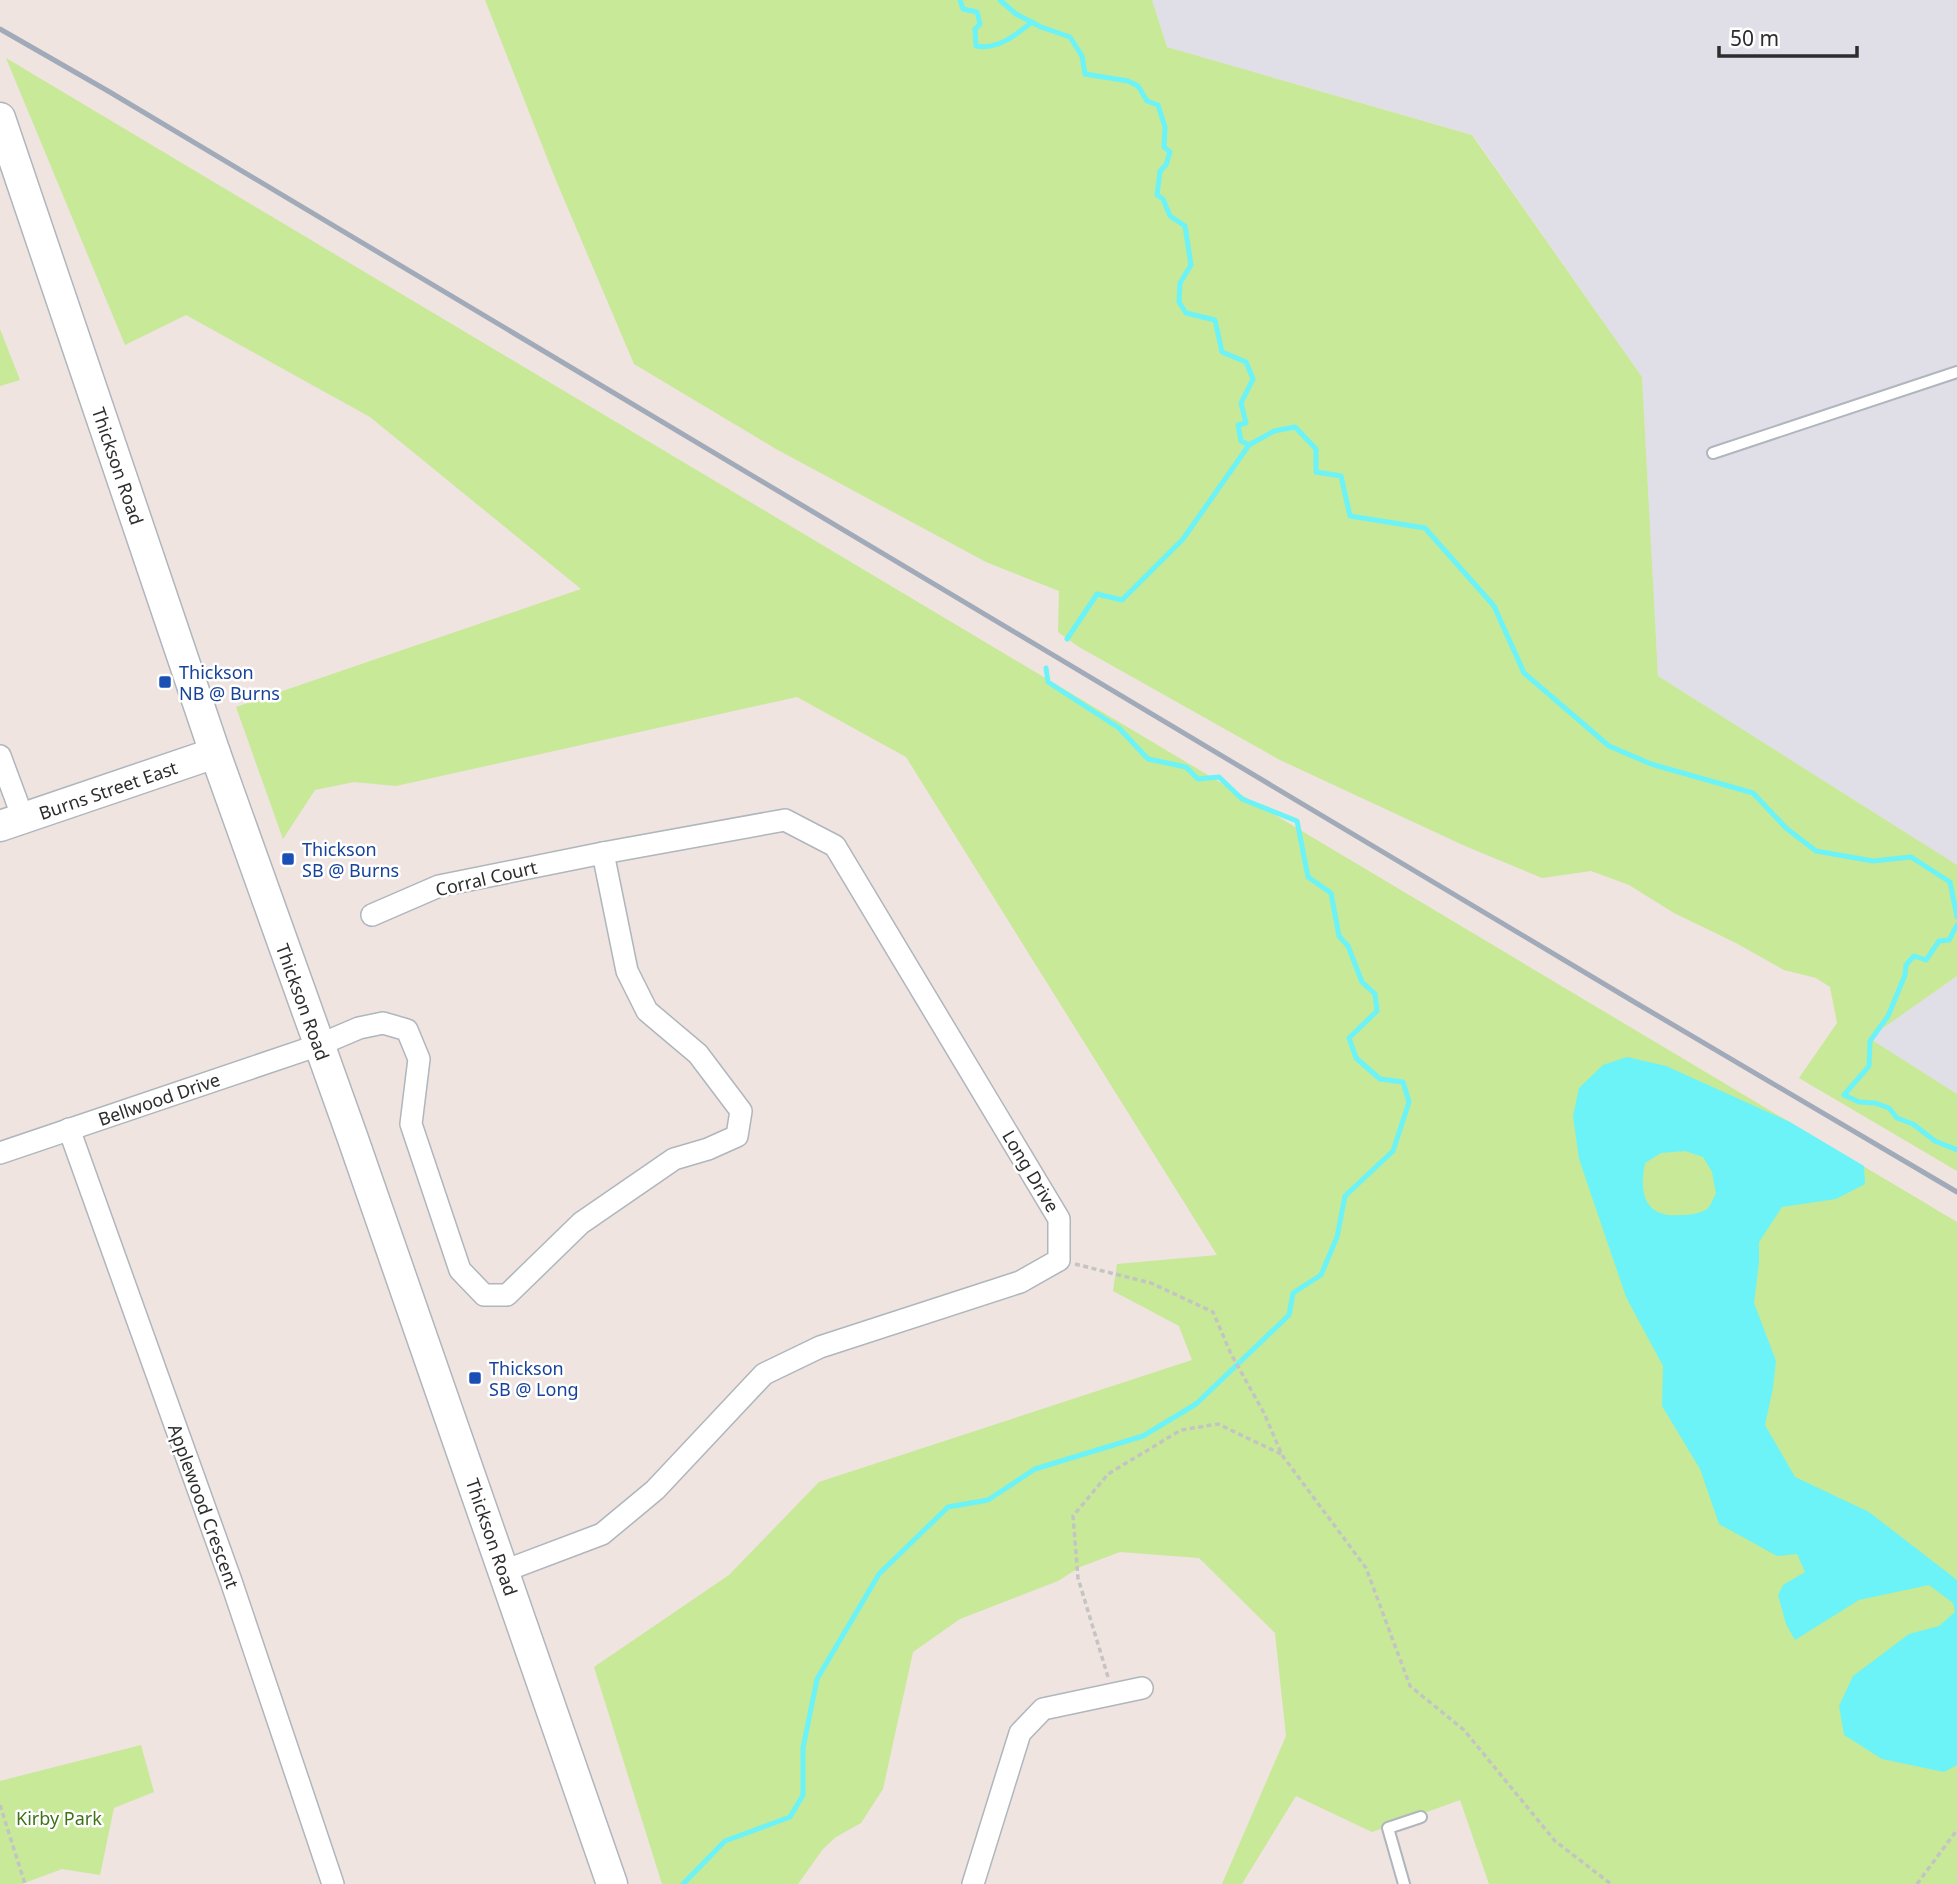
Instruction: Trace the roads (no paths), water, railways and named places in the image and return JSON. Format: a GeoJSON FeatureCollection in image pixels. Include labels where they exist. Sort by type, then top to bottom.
{"type":"FeatureCollection","features":[{"type":"Feature","properties":{"kind":"main road","name":"Thickson Road"},"geometry":{"type":"LineString","coordinates":[[0,118],[215,753],[612,1884]]}},
{"type":"Feature","properties":{"kind":"main road","name":"Burns Street East"},"geometry":{"type":"LineString","coordinates":[[12,822],[215,753]]}},
{"type":"Feature","properties":{"kind":"street"},"geometry":{"type":"LineString","coordinates":[[0,756],[12,822]]}},
{"type":"Feature","properties":{"kind":"street","name":"Long Drive"},"geometry":{"type":"LineString","coordinates":[[504,1572],[602,1534],[655,1490],[764,1374],[820,1347],[1020,1282],[1059,1260],[1059,1219],[835,846],[785,820],[603,853]]}},
{"type":"Feature","properties":{"kind":"street","name":"Bellwood Drive"},"geometry":{"type":"LineString","coordinates":[[0,1153],[318,1045],[359,1028],[383,1023],[407,1030],[419,1059],[411,1124],[460,1270],[484,1295],[507,1295],[580,1223],[674,1158],[708,1149],[737,1136],[741,1111],[698,1054],[647,1011],[627,971],[603,853]]}},
{"type":"Feature","properties":{"kind":"street","name":"Corral Court"},"geometry":{"type":"LineString","coordinates":[[372,915],[439,886],[603,853]]}},
{"type":"Feature","properties":{"kind":"street","name":"Applewood Crescent"},"geometry":{"type":"LineString","coordinates":[[69,1129],[231,1581],[333,1884]]}},
{"type":"Feature","properties":{"kind":"street"},"geometry":{"type":"LineString","coordinates":[[973,1884],[1020,1733],[1043,1709],[1142,1689]]}},
{"type":"Feature","properties":{"kind":"lane"},"geometry":{"type":"LineString","coordinates":[[1713,453],[1957,372]]}},
{"type":"Feature","properties":{"kind":"lane"},"geometry":{"type":"LineString","coordinates":[[1404,1884],[1388,1828],[1421,1817]]}},
{"type":"Feature","properties":{"kind":"water"},"geometry":{"type":"Polygon","coordinates":[[[1627,1057],[1666,1066],[1790,1122],[1864,1166],[1865,1184],[1836,1199],[1782,1207],[1759,1242],[1754,1303],[1776,1361],[1765,1425],[1795,1477],[1869,1512],[1957,1580],[1957,1765],[1944,1772],[1882,1759],[1844,1735],[1839,1706],[1853,1676],[1909,1634],[1939,1626],[1955,1612],[1953,1603],[1929,1585],[1859,1600],[1795,1640],[1786,1624],[1778,1595],[1783,1585],[1805,1572],[1797,1554],[1777,1556],[1719,1524],[1700,1469],[1662,1406],[1663,1366],[1626,1297],[1579,1159],[1573,1116],[1579,1088],[1603,1065],[1627,1057]],[[1685,1151],[1661,1153],[1645,1163],[1644,1193],[1652,1208],[1668,1215],[1680,1215],[1697,1213],[1708,1208],[1716,1194],[1712,1172],[1703,1157],[1685,1151]]]}},
{"type":"Feature","properties":{"kind":"waterway"},"geometry":{"type":"LineString","coordinates":[[960,0],[963,9],[977,12],[980,24],[975,29],[976,46],[999,44],[1032,22]]}},
{"type":"Feature","properties":{"kind":"waterway"},"geometry":{"type":"LineString","coordinates":[[1000,0],[1016,14],[1041,27],[1070,37],[1082,56],[1085,74],[1128,81],[1138,86],[1147,101],[1158,105],[1165,127],[1164,147],[1170,152],[1166,165],[1160,171],[1157,195],[1163,199],[1170,216],[1185,226],[1191,265],[1180,283],[1179,302],[1186,313],[1215,320],[1222,352],[1246,362],[1253,379],[1241,403],[1246,423],[1238,425],[1241,441],[1249,445],[1274,431],[1295,427],[1316,449],[1316,472],[1341,476],[1350,516],[1425,528],[1494,606],[1524,673],[1609,746],[1651,764],[1753,793],[1786,828],[1816,851],[1873,861],[1911,857],[1950,882],[1957,917]]}},
{"type":"Feature","properties":{"kind":"waterway"},"geometry":{"type":"LineString","coordinates":[[1067,639],[1097,594],[1122,600],[1183,539],[1249,445]]}},
{"type":"Feature","properties":{"kind":"waterway"},"geometry":{"type":"LineString","coordinates":[[683,1884],[725,1841],[790,1817],[803,1795],[803,1748],[817,1679],[879,1574],[948,1507],[988,1500],[1035,1469],[1143,1436],[1196,1404],[1289,1315],[1293,1293],[1321,1275],[1337,1237],[1345,1196],[1393,1151],[1409,1102],[1403,1082],[1380,1079],[1356,1058],[1349,1038],[1377,1011],[1375,994],[1362,982],[1348,946],[1339,936],[1331,893],[1308,877],[1297,821],[1242,799],[1219,777],[1198,779],[1186,767],[1148,759],[1119,728],[1048,682],[1046,668]]}},
{"type":"Feature","properties":{"kind":"waterway"},"geometry":{"type":"LineString","coordinates":[[1957,925],[1949,940],[1939,941],[1926,960],[1914,956],[1906,965],[1905,975],[1888,1016],[1870,1041],[1869,1066],[1844,1095],[1859,1102],[1875,1103],[1889,1108],[1897,1118],[1913,1124],[1935,1141],[1957,1150]]}},
{"type":"Feature","properties":{"kind":"railway"},"geometry":{"type":"LineString","coordinates":[[0,29],[1957,1192]]}},
{"type":"Feature","properties":{"kind":"place","name":"Thickson NB @ Burns"},"geometry":{"type":"Point","coordinates":[165,682]}},
{"type":"Feature","properties":{"kind":"place","name":"Thickson SB @ Burns"},"geometry":{"type":"Point","coordinates":[288,859]}},
{"type":"Feature","properties":{"kind":"place","name":"Thickson SB @ Long"},"geometry":{"type":"Point","coordinates":[475,1378]}},
{"type":"Feature","properties":{"kind":"park label","name":"Kirby Park"},"geometry":{"type":"Point","coordinates":[59,1818]}}]}
